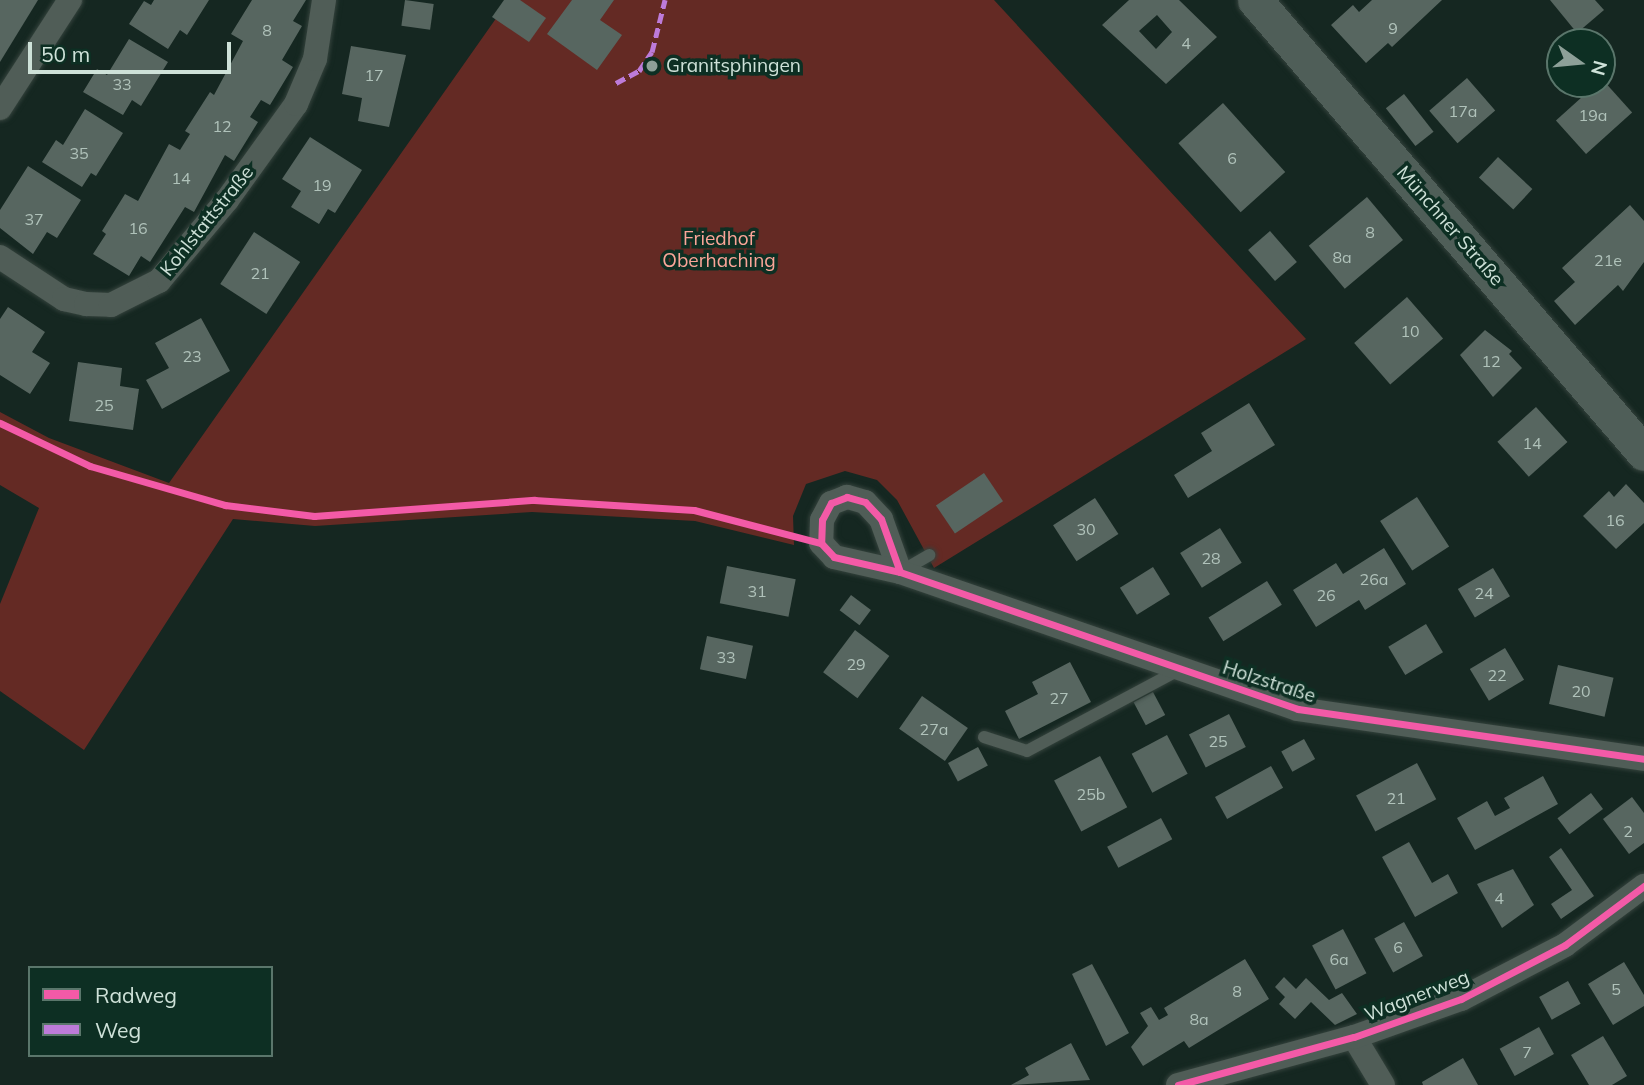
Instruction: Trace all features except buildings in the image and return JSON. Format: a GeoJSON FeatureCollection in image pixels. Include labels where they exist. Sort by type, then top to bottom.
{"type":"FeatureCollection","features":[{"type":"Feature","properties":{"kind":"main road","name":"Münchner Straße"},"geometry":{"type":"LineString","coordinates":[[1255,0],[1644,453]]}},
{"type":"Feature","properties":{"kind":"street"},"geometry":{"type":"LineString","coordinates":[[0,108],[71,0]]}},
{"type":"Feature","properties":{"kind":"street","name":"Kohlstattstraße"},"geometry":{"type":"LineString","coordinates":[[0,257],[64,299],[86,304],[111,305],[159,281],[227,200],[296,104],[314,59],[324,0]]}},
{"type":"Feature","properties":{"kind":"street","name":"Holzstraße"},"geometry":{"type":"LineString","coordinates":[[900,572],[1181,669],[1342,719],[1644,759]]}},
{"type":"Feature","properties":{"kind":"street","name":"Wagnerweg"},"geometry":{"type":"LineString","coordinates":[[1178,1085],[1354,1037],[1496,981],[1566,945],[1644,886]]}},
{"type":"Feature","properties":{"kind":"street"},"geometry":{"type":"LineString","coordinates":[[1354,1037],[1383,1085]]}},
{"type":"Feature","properties":{"kind":"lane"},"geometry":{"type":"LineString","coordinates":[[900,572],[929,555]]}},
{"type":"Feature","properties":{"kind":"lane"},"geometry":{"type":"LineString","coordinates":[[984,737],[1027,751],[1181,669]]}},
{"type":"Feature","properties":{"kind":"green space","name":"Friedhof Oberhaching"},"geometry":{"type":"Polygon","coordinates":[[[509,0],[994,0],[1306,339],[934,568],[897,500],[877,480],[845,471],[806,484],[793,516],[794,545],[695,521],[532,512],[315,526],[233,519],[84,750],[0,691],[0,604],[39,508],[0,485],[0,412],[49,438],[169,483],[509,0]]]}},
{"type":"Feature","properties":{"kind":"marked path"},"geometry":{"type":"LineString","coordinates":[[616,83],[639,71],[652,52],[665,0]]}},
{"type":"Feature","properties":{"kind":"cycle path"},"geometry":{"type":"LineString","coordinates":[[0,423],[90,466],[225,505],[314,516],[534,500],[694,510],[821,543]]}},
{"type":"Feature","properties":{"kind":"cycle path"},"geometry":{"type":"LineString","coordinates":[[900,572],[881,519],[865,502],[847,497],[831,503],[822,520],[821,543],[834,557],[900,572],[1298,709],[1644,759]]}},
{"type":"Feature","properties":{"kind":"cycle path"},"geometry":{"type":"LineString","coordinates":[[1178,1085],[1354,1037],[1461,999],[1565,945],[1644,886]]}},
{"type":"Feature","properties":{"kind":"place","name":"Granitsphingen"},"geometry":{"type":"Point","coordinates":[652,66]}}]}
